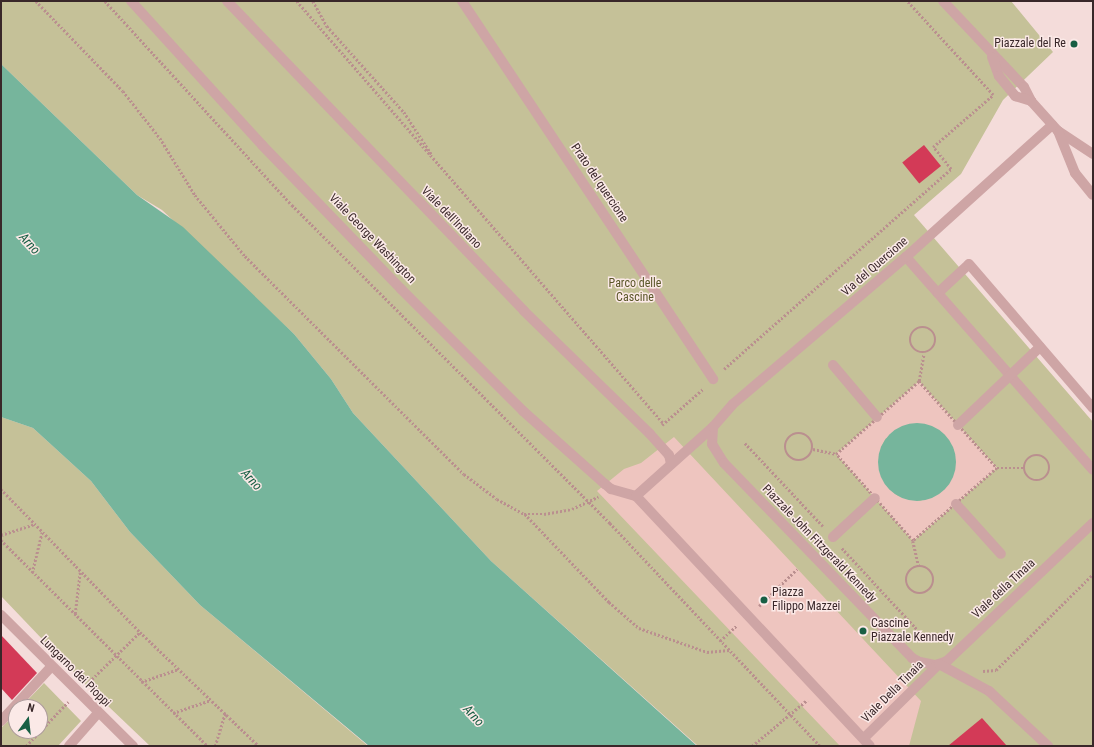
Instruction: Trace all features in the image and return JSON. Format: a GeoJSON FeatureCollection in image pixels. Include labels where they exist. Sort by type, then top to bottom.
{"type":"FeatureCollection","features":[{"type":"Feature","properties":{"kind":"street","name":"Viale George Washington"},"geometry":{"type":"LineString","coordinates":[[131,1],[262,145],[401,288],[523,411],[608,487]]}},
{"type":"Feature","properties":{"kind":"street","name":"Viale dell'Indiano"},"geometry":{"type":"LineString","coordinates":[[227,1],[490,277],[662,446],[670,455],[671,464]]}},
{"type":"Feature","properties":{"kind":"street","name":"Prato del quercione"},"geometry":{"type":"LineString","coordinates":[[462,1],[713,379]]}},
{"type":"Feature","properties":{"kind":"street"},"geometry":{"type":"LineString","coordinates":[[943,1],[991,55],[999,76],[1015,96],[1031,101],[1055,128],[1093,154]]}},
{"type":"Feature","properties":{"kind":"street"},"geometry":{"type":"LineString","coordinates":[[1055,128],[1075,173],[1093,195]]}},
{"type":"Feature","properties":{"kind":"street","name":"Via del Quercione"},"geometry":{"type":"LineString","coordinates":[[713,427],[733,404],[1055,128]]}},
{"type":"Feature","properties":{"kind":"street"},"geometry":{"type":"LineString","coordinates":[[906,257],[1010,376],[1090,459],[1093,470]]}},
{"type":"Feature","properties":{"kind":"street"},"geometry":{"type":"LineString","coordinates":[[938,293],[969,264],[1093,408]]}},
{"type":"Feature","properties":{"kind":"street"},"geometry":{"type":"LineString","coordinates":[[958,424],[1040,347]]}},
{"type":"Feature","properties":{"kind":"street"},"geometry":{"type":"LineString","coordinates":[[833,365],[877,418]]}},
{"type":"Feature","properties":{"kind":"street"},"geometry":{"type":"LineString","coordinates":[[636,496],[713,427]]}},
{"type":"Feature","properties":{"kind":"street","name":"Piazzale John Fitzgerald Kennedy"},"geometry":{"type":"LineString","coordinates":[[713,427],[712,444],[724,463],[912,658],[929,664]]}},
{"type":"Feature","properties":{"kind":"street"},"geometry":{"type":"LineString","coordinates":[[608,487],[636,496],[867,742]]}},
{"type":"Feature","properties":{"kind":"street","name":"Piazzale John Fitzgerald Kennedy"},"geometry":{"type":"LineString","coordinates":[[833,537],[874,498]]}},
{"type":"Feature","properties":{"kind":"street"},"geometry":{"type":"LineString","coordinates":[[956,504],[1001,554]]}},
{"type":"Feature","properties":{"kind":"street","name":"Viale della Tinaia"},"geometry":{"type":"LineString","coordinates":[[929,664],[939,664],[947,661],[1093,523]]}},
{"type":"Feature","properties":{"kind":"street","name":"Lungarno dei Pioppi"},"geometry":{"type":"LineString","coordinates":[[1,615],[51,667],[133,746]]}},
{"type":"Feature","properties":{"kind":"street"},"geometry":{"type":"LineString","coordinates":[[939,664],[959,673],[989,691],[1048,746]]}},
{"type":"Feature","properties":{"kind":"street","name":"Viale Della Tinaia"},"geometry":{"type":"LineString","coordinates":[[867,742],[939,664]]}},
{"type":"Feature","properties":{"kind":"street"},"geometry":{"type":"LineString","coordinates":[[1,721],[51,667]]}},
{"type":"Feature","properties":{"kind":"street"},"geometry":{"type":"LineString","coordinates":[[69,746],[98,713]]}},
{"type":"Feature","properties":{"kind":"path"},"geometry":{"type":"LineString","coordinates":[[36,1],[123,91],[160,138],[195,195],[245,256],[464,474],[497,499],[524,514],[609,602],[639,628],[707,652],[729,650]]}},
{"type":"Feature","properties":{"kind":"path"},"geometry":{"type":"LineString","coordinates":[[106,1],[292,205],[588,502],[820,746]]}},
{"type":"Feature","properties":{"kind":"path"},"geometry":{"type":"LineString","coordinates":[[297,1],[664,424],[951,169],[933,147],[993,95],[907,1]]}},
{"type":"Feature","properties":{"kind":"path"},"geometry":{"type":"LineString","coordinates":[[312,1],[328,26],[404,112],[438,164]]}},
{"type":"Feature","properties":{"kind":"path"},"geometry":{"type":"LineString","coordinates":[[918,327],[925,327],[936,335],[934,349],[924,354],[914,351],[909,338],[918,327]]}},
{"type":"Feature","properties":{"kind":"path"},"geometry":{"type":"LineString","coordinates":[[836,454],[919,381],[924,354]]}},
{"type":"Feature","properties":{"kind":"path"},"geometry":{"type":"LineString","coordinates":[[919,381],[997,468]]}},
{"type":"Feature","properties":{"kind":"path"},"geometry":{"type":"LineString","coordinates":[[801,433],[808,436],[813,449],[810,456],[797,460],[786,452],[786,445],[794,434],[801,433]]}},
{"type":"Feature","properties":{"kind":"path"},"geometry":{"type":"LineString","coordinates":[[813,449],[836,454],[913,542],[919,567]]}},
{"type":"Feature","properties":{"kind":"path"},"geometry":{"type":"LineString","coordinates":[[1040,455],[1046,457],[1051,469],[1044,480],[1038,482],[1026,476],[1024,468],[1028,458],[1040,455]]}},
{"type":"Feature","properties":{"kind":"path"},"geometry":{"type":"LineString","coordinates":[[913,542],[997,468],[1024,468]]}},
{"type":"Feature","properties":{"kind":"path"},"geometry":{"type":"LineString","coordinates":[[524,514],[544,514],[588,502],[608,487]]}},
{"type":"Feature","properties":{"kind":"path"},"geometry":{"type":"LineString","coordinates":[[1,489],[140,632],[225,712],[257,745]]}},
{"type":"Feature","properties":{"kind":"path"},"geometry":{"type":"LineString","coordinates":[[1,535],[35,524]]}},
{"type":"Feature","properties":{"kind":"path"},"geometry":{"type":"LineString","coordinates":[[32,573],[42,532]]}},
{"type":"Feature","properties":{"kind":"path"},"geometry":{"type":"LineString","coordinates":[[1,540],[141,682],[208,746]]}},
{"type":"Feature","properties":{"kind":"path"},"geometry":{"type":"LineString","coordinates":[[919,567],[929,570],[934,583],[931,589],[918,594],[912,591],[907,578],[910,572],[919,567]]}},
{"type":"Feature","properties":{"kind":"path"},"geometry":{"type":"LineString","coordinates":[[75,614],[80,571]]}},
{"type":"Feature","properties":{"kind":"path"},"geometry":{"type":"LineString","coordinates":[[959,673],[996,670],[1093,574]]}},
{"type":"Feature","properties":{"kind":"path"},"geometry":{"type":"LineString","coordinates":[[86,685],[140,632]]}},
{"type":"Feature","properties":{"kind":"path"},"geometry":{"type":"LineString","coordinates":[[141,682],[178,669]]}},
{"type":"Feature","properties":{"kind":"path"},"geometry":{"type":"LineString","coordinates":[[752,746],[818,691]]}},
{"type":"Feature","properties":{"kind":"path"},"geometry":{"type":"LineString","coordinates":[[173,713],[211,700]]}},
{"type":"Feature","properties":{"kind":"path"},"geometry":{"type":"LineString","coordinates":[[26,746],[68,702]]}},
{"type":"Feature","properties":{"kind":"path"},"geometry":{"type":"LineString","coordinates":[[215,746],[225,712]]}},
{"type":"Feature","properties":{"kind":"green space","name":"Parco delle Cascine"},"geometry":{"type":"Polygon","coordinates":[[[1,1],[1011,1],[1053,52],[1003,100],[961,174],[914,215],[1093,422],[1093,746],[698,746],[491,561],[353,413],[331,379],[294,334],[162,210],[137,195],[1,64],[1,1]]]}},
{"type":"Feature","properties":{"kind":"green space"},"geometry":{"type":"Polygon","coordinates":[[[1,417],[33,428],[91,481],[130,532],[200,605],[368,746],[150,746],[86,685],[1,596],[1,417]]]}},
{"type":"Feature","properties":{"kind":"green space"},"geometry":{"type":"Polygon","coordinates":[[[44,683],[81,721],[58,746],[1,746],[1,728],[8,721],[8,739],[48,739],[48,699],[29,699],[44,683]]]}},
{"type":"Feature","properties":{"kind":"shaded area"},"geometry":{"type":"Polygon","coordinates":[[[919,381],[997,468],[913,541],[836,454],[919,381]],[[886,438],[881,447],[879,469],[889,489],[898,496],[920,501],[941,492],[954,473],[954,449],[886,438]]]}},
{"type":"Feature","properties":{"kind":"shaded area","name":"Piazza Filippo Mazzei"},"geometry":{"type":"Polygon","coordinates":[[[674,437],[921,701],[909,746],[840,746],[597,491],[624,469],[641,463],[674,437]]]}},
{"type":"Feature","properties":{"kind":"water","name":"Arno"},"geometry":{"type":"Polygon","coordinates":[[[1,64],[137,195],[183,227],[294,334],[331,379],[353,413],[491,561],[697,746],[369,746],[200,605],[130,532],[91,481],[33,428],[1,417],[1,64]]]}},
{"type":"Feature","properties":{"kind":"water"},"geometry":{"type":"Polygon","coordinates":[[[917,423],[932,426],[944,435],[953,447],[956,462],[953,477],[944,489],[932,498],[917,501],[902,498],[890,489],[881,477],[878,462],[881,447],[890,435],[902,426],[917,423]]]}},
{"type":"Feature","properties":{"kind":"building"},"geometry":{"type":"Polygon","coordinates":[[[924,145],[941,166],[919,184],[902,163],[924,145]]]}},
{"type":"Feature","properties":{"kind":"building"},"geometry":{"type":"Polygon","coordinates":[[[1,635],[37,673],[13,699],[11,699],[1,688],[1,635]]]}},
{"type":"Feature","properties":{"kind":"building"},"geometry":{"type":"Polygon","coordinates":[[[982,718],[1007,746],[948,746],[982,718]]]}},
{"type":"Feature","properties":{"kind":"place","name":"Piazzale del Re"},"geometry":{"type":"Point","coordinates":[1074,44]}},
{"type":"Feature","properties":{"kind":"place","name":"Piazza Filippo Mazzei"},"geometry":{"type":"Point","coordinates":[764,600]}},
{"type":"Feature","properties":{"kind":"place","name":"Cascine Piazzale Kennedy"},"geometry":{"type":"Point","coordinates":[863,631]}}]}
